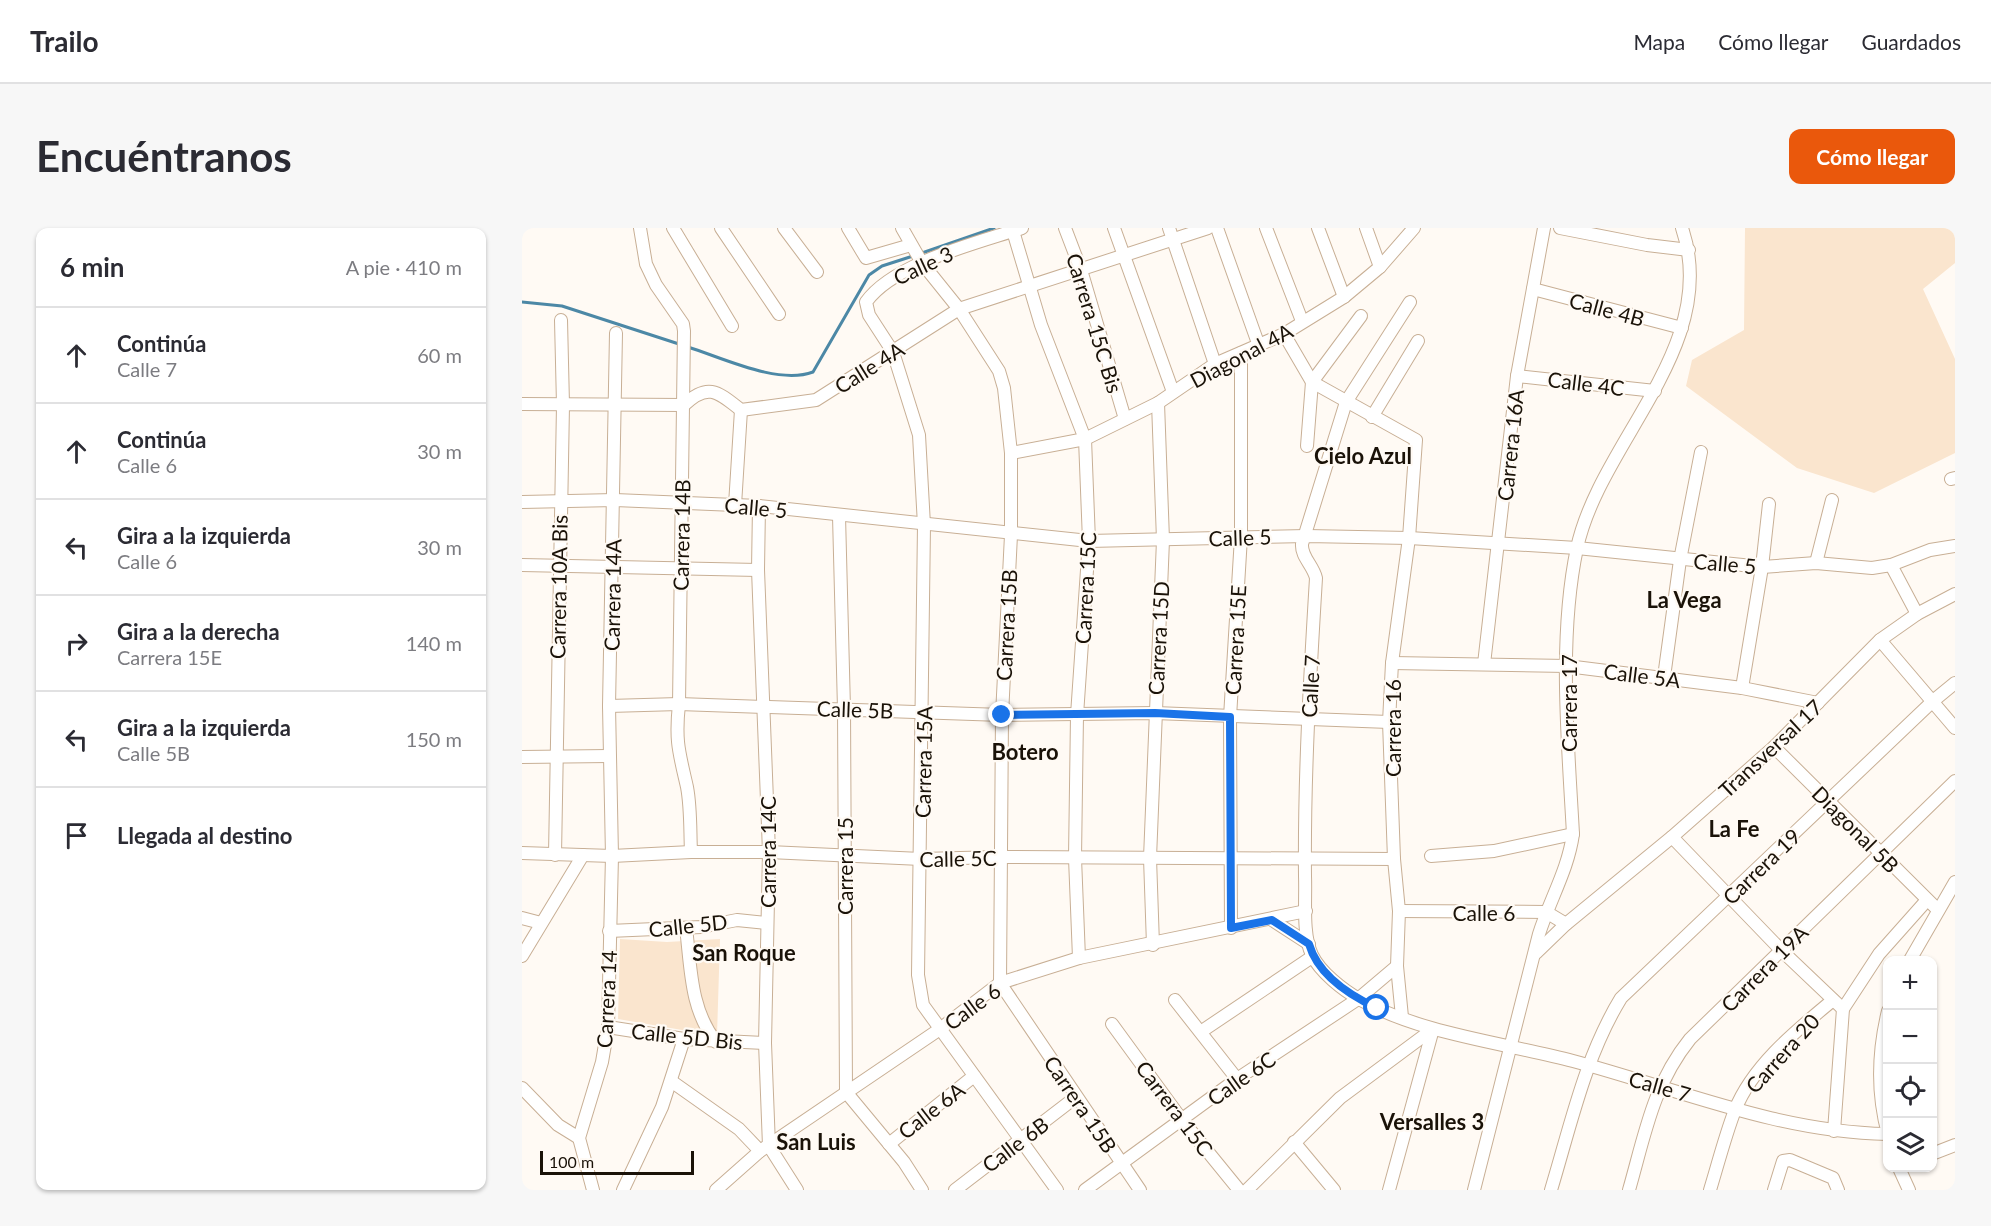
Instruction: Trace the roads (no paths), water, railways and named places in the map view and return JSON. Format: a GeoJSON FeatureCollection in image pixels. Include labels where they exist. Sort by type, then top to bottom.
{"type":"FeatureCollection","features":[{"type":"Feature","properties":{"kind":"street","name":"Carrera 14B"},"geometry":{"type":"LineString","coordinates":[[640,228],[646,264],[656,285],[683,324],[684,331],[679,704],[676,732],[679,759],[687,788],[692,852]]}},
{"type":"Feature","properties":{"kind":"street"},"geometry":{"type":"LineString","coordinates":[[673,228],[732,326]]}},
{"type":"Feature","properties":{"kind":"street"},"geometry":{"type":"LineString","coordinates":[[721,228],[779,314]]}},
{"type":"Feature","properties":{"kind":"street"},"geometry":{"type":"LineString","coordinates":[[784,228],[817,272]]}},
{"type":"Feature","properties":{"kind":"street"},"geometry":{"type":"LineString","coordinates":[[848,228],[866,258],[916,254]]}},
{"type":"Feature","properties":{"kind":"street","name":"Carrera 15B"},"geometry":{"type":"LineString","coordinates":[[902,228],[916,254],[959,309],[999,371],[1004,388],[1011,453],[1011,535],[1002,715],[1000,983],[1140,1190]]}},
{"type":"Feature","properties":{"kind":"street","name":"Carrera 15C Bis"},"geometry":{"type":"LineString","coordinates":[[1065,228],[1081,270],[1125,419]]}},
{"type":"Feature","properties":{"kind":"street"},"geometry":{"type":"LineString","coordinates":[[1114,228],[1173,392]]}},
{"type":"Feature","properties":{"kind":"street","name":"Calle 4A"},"geometry":{"type":"LineString","coordinates":[[741,410],[816,400],[959,309],[1125,255],[1171,234],[1208,228]]}},
{"type":"Feature","properties":{"kind":"street"},"geometry":{"type":"LineString","coordinates":[[1217,228],[1259,346]]}},
{"type":"Feature","properties":{"kind":"street"},"geometry":{"type":"LineString","coordinates":[[1266,228],[1302,321]]}},
{"type":"Feature","properties":{"kind":"street"},"geometry":{"type":"LineString","coordinates":[[1317,228],[1344,297]]}},
{"type":"Feature","properties":{"kind":"street"},"geometry":{"type":"LineString","coordinates":[[1366,228],[1380,267]]}},
{"type":"Feature","properties":{"kind":"street","name":"Carrera 16A"},"geometry":{"type":"LineString","coordinates":[[1485,664],[1517,376],[1544,228]]}},
{"type":"Feature","properties":{"kind":"street"},"geometry":{"type":"LineString","coordinates":[[1560,228],[1647,245],[1689,250]]}},
{"type":"Feature","properties":{"kind":"street","name":"Carrera 17"},"geometry":{"type":"LineString","coordinates":[[1474,1190],[1546,912],[1569,860],[1573,834],[1566,729],[1570,604],[1577,548],[1589,506],[1655,391],[1682,328],[1687,294],[1689,250],[1682,228]]}},
{"type":"Feature","properties":{"kind":"street","name":"Calle 3"},"geometry":{"type":"LineString","coordinates":[[866,302],[875,289],[916,254],[989,232],[1018,229]]}},
{"type":"Feature","properties":{"kind":"street","name":"Carrera 15C"},"geometry":{"type":"LineString","coordinates":[[1018,229],[1041,325],[1085,439],[1089,541],[1077,715],[1075,858],[1079,958]]}},
{"type":"Feature","properties":{"kind":"street","name":"Diagonal 4A"},"geometry":{"type":"LineString","coordinates":[[1011,453],[1085,439],[1158,403],[1215,364],[1284,334],[1344,297],[1380,267],[1412,229]]}},
{"type":"Feature","properties":{"kind":"street"},"geometry":{"type":"LineString","coordinates":[[1171,234],[1215,364]]}},
{"type":"Feature","properties":{"kind":"street","name":"Calle 4B"},"geometry":{"type":"LineString","coordinates":[[1533,289],[1682,328]]}},
{"type":"Feature","properties":{"kind":"street","name":"Carrera 15A"},"geometry":{"type":"LineString","coordinates":[[866,302],[869,315],[894,352],[919,435],[924,525],[924,711],[918,975],[923,1005],[1057,1190]]}},
{"type":"Feature","properties":{"kind":"street","name":"Calle 7"},"geometry":{"type":"LineString","coordinates":[[1410,302],[1346,402],[1302,544],[1302,552],[1314,568],[1316,578],[1308,720],[1305,858],[1306,911],[1312,957],[1332,979],[1358,999],[1433,1029],[1510,1045],[1588,1065],[1781,1122],[1834,1131],[1883,1134]]}},
{"type":"Feature","properties":{"kind":"street"},"geometry":{"type":"LineString","coordinates":[[1307,446],[1312,382],[1361,316]]}},
{"type":"Feature","properties":{"kind":"street","name":"Carrera 10A Bis"},"geometry":{"type":"LineString","coordinates":[[555,855],[559,501],[563,405],[561,320]]}},
{"type":"Feature","properties":{"kind":"street","name":"Carrera 14A"},"geometry":{"type":"LineString","coordinates":[[612,856],[609,706],[611,567],[615,500],[616,333]]}},
{"type":"Feature","properties":{"kind":"street"},"geometry":{"type":"LineString","coordinates":[[1284,334],[1312,382],[1372,417],[1418,341]]}},
{"type":"Feature","properties":{"kind":"street","name":"Carrera 15E"},"geometry":{"type":"LineString","coordinates":[[1231,928],[1230,717],[1241,537],[1241,353]]}},
{"type":"Feature","properties":{"kind":"street","name":"Calle 4C"},"geometry":{"type":"LineString","coordinates":[[1517,376],[1655,391]]}},
{"type":"Feature","properties":{"kind":"street"},"geometry":{"type":"LineString","coordinates":[[522,404],[684,405],[697,393],[707,391],[719,393],[741,410],[735,505]]}},
{"type":"Feature","properties":{"kind":"street","name":"Carrera 15D"},"geometry":{"type":"LineString","coordinates":[[1153,945],[1150,858],[1163,540],[1158,403]]}},
{"type":"Feature","properties":{"kind":"street","name":"Carrera 16"},"geometry":{"type":"LineString","coordinates":[[1372,417],[1416,440],[1408,538],[1392,663],[1389,723],[1394,859],[1399,911],[1397,966],[1402,1017]]}},
{"type":"Feature","properties":{"kind":"street"},"geometry":{"type":"LineString","coordinates":[[1664,677],[1680,560],[1701,452]]}},
{"type":"Feature","properties":{"kind":"street","name":"Calle 5"},"geometry":{"type":"LineString","coordinates":[[522,502],[615,500],[759,506],[1011,535],[1089,541],[1306,536],[1499,542],[1762,567],[1816,563],[1858,568],[1891,565],[1930,550],[1955,546]]}},
{"type":"Feature","properties":{"kind":"street"},"geometry":{"type":"LineString","coordinates":[[1816,563],[1832,500]]}},
{"type":"Feature","properties":{"kind":"street"},"geometry":{"type":"LineString","coordinates":[[1742,688],[1762,567],[1769,504]]}},
{"type":"Feature","properties":{"kind":"street","name":"Carrera 14C"},"geometry":{"type":"LineString","coordinates":[[759,506],[758,570],[769,852],[765,1149]]}},
{"type":"Feature","properties":{"kind":"street","name":"Carrera 15"},"geometry":{"type":"LineString","coordinates":[[839,516],[844,709],[846,1092]]}},
{"type":"Feature","properties":{"kind":"street"},"geometry":{"type":"LineString","coordinates":[[522,564],[758,570]]}},
{"type":"Feature","properties":{"kind":"street"},"geometry":{"type":"LineString","coordinates":[[1891,565],[1917,614]]}},
{"type":"Feature","properties":{"kind":"street","name":"Transversal 17"},"geometry":{"type":"LineString","coordinates":[[1534,955],[1566,924],[1672,837],[1774,747],[1880,640],[1917,614],[1955,594]]}},
{"type":"Feature","properties":{"kind":"street"},"geometry":{"type":"LineString","coordinates":[[1880,640],[1955,728]]}},
{"type":"Feature","properties":{"kind":"street","name":"Calle 5A"},"geometry":{"type":"LineString","coordinates":[[1392,663],[1568,666],[1742,688],[1818,703]]}},
{"type":"Feature","properties":{"kind":"street","name":"Carrera 19"},"geometry":{"type":"LineString","coordinates":[[1551,1190],[1596,1043],[1621,998],[1933,701],[1955,683]]}},
{"type":"Feature","properties":{"kind":"street","name":"Calle 5B"},"geometry":{"type":"LineString","coordinates":[[609,706],[679,704],[1002,715],[1155,713],[1389,723]]}},
{"type":"Feature","properties":{"kind":"street","name":"Diagonal 5B"},"geometry":{"type":"LineString","coordinates":[[1774,747],[1879,854],[1938,910]]}},
{"type":"Feature","properties":{"kind":"street"},"geometry":{"type":"LineString","coordinates":[[522,757],[609,756]]}},
{"type":"Feature","properties":{"kind":"street","name":"Carrera 19A"},"geometry":{"type":"LineString","coordinates":[[1629,1190],[1659,1086],[1671,1062],[1690,1039],[1955,781]]}},
{"type":"Feature","properties":{"kind":"street"},"geometry":{"type":"LineString","coordinates":[[1431,856],[1494,851],[1573,834]]}},
{"type":"Feature","properties":{"kind":"street"},"geometry":{"type":"LineString","coordinates":[[1672,837],[1728,897],[1843,1009],[1834,1131]]}},
{"type":"Feature","properties":{"kind":"street","name":"Calle 5C"},"geometry":{"type":"LineString","coordinates":[[522,854],[612,856],[692,852],[769,852],[921,859],[1000,857],[1394,859]]}},
{"type":"Feature","properties":{"kind":"street"},"geometry":{"type":"LineString","coordinates":[[522,956],[583,855]]}},
{"type":"Feature","properties":{"kind":"street","name":"Carrera 14"},"geometry":{"type":"LineString","coordinates":[[579,1138],[602,1062],[608,1027],[612,856]]}},
{"type":"Feature","properties":{"kind":"street"},"geometry":{"type":"LineString","coordinates":[[1912,956],[1954,884]]}},
{"type":"Feature","properties":{"kind":"street","name":"Carrera 20"},"geometry":{"type":"LineString","coordinates":[[1843,1009],[1880,954],[1907,926],[1927,900]]}},
{"type":"Feature","properties":{"kind":"street","name":"Calle 6"},"geometry":{"type":"LineString","coordinates":[[716,1190],[765,1149],[940,1029],[1000,983],[1079,958],[1153,945],[1306,911]]}},
{"type":"Feature","properties":{"kind":"street","name":"Calle 6"},"geometry":{"type":"LineString","coordinates":[[1399,911],[1546,912],[1566,924]]}},
{"type":"Feature","properties":{"kind":"street"},"geometry":{"type":"LineString","coordinates":[[522,918],[541,923]]}},
{"type":"Feature","properties":{"kind":"street","name":"Calle 5D"},"geometry":{"type":"LineString","coordinates":[[609,931],[686,928],[737,920],[767,923]]}},
{"type":"Feature","properties":{"kind":"street"},"geometry":{"type":"LineString","coordinates":[[1272,920],[1309,944]]}},
{"type":"Feature","properties":{"kind":"street"},"geometry":{"type":"LineString","coordinates":[[1907,926],[1923,936]]}},
{"type":"Feature","properties":{"kind":"street"},"geometry":{"type":"LineString","coordinates":[[686,928],[696,1008],[704,1026],[716,1042]]}},
{"type":"Feature","properties":{"kind":"street"},"geometry":{"type":"LineString","coordinates":[[1202,1031],[1312,957]]}},
{"type":"Feature","properties":{"kind":"street","name":"Calle 6C"},"geometry":{"type":"LineString","coordinates":[[1085,1190],[1237,1079],[1358,999],[1397,966]]}},
{"type":"Feature","properties":{"kind":"street"},"geometry":{"type":"LineString","coordinates":[[1175,1000],[1202,1031],[1237,1079]]}},
{"type":"Feature","properties":{"kind":"street","name":"Carrera 20"},"geometry":{"type":"LineString","coordinates":[[1736,1108],[1754,1077],[1798,1029],[1833,1000]]}},
{"type":"Feature","properties":{"kind":"street","name":"Carrera 15C"},"geometry":{"type":"LineString","coordinates":[[1112,1024],[1182,1120],[1239,1190]]}},
{"type":"Feature","properties":{"kind":"street","name":"Calle 5D Bis"},"geometry":{"type":"LineString","coordinates":[[608,1027],[684,1039],[765,1043]]}},
{"type":"Feature","properties":{"kind":"street"},"geometry":{"type":"LineString","coordinates":[[1247,1190],[1340,1098],[1433,1029]]}},
{"type":"Feature","properties":{"kind":"street"},"geometry":{"type":"LineString","coordinates":[[1389,1190],[1433,1029]]}},
{"type":"Feature","properties":{"kind":"street"},"geometry":{"type":"LineString","coordinates":[[623,1190],[662,1107],[684,1039]]}},
{"type":"Feature","properties":{"kind":"street"},"geometry":{"type":"LineString","coordinates":[[1883,1050],[1880,1079],[1885,1118]]}},
{"type":"Feature","properties":{"kind":"street","name":"Calle 6A"},"geometry":{"type":"LineString","coordinates":[[889,1144],[974,1076]]}},
{"type":"Feature","properties":{"kind":"street"},"geometry":{"type":"LineString","coordinates":[[670,1081],[765,1149],[797,1190]]}},
{"type":"Feature","properties":{"kind":"street"},"geometry":{"type":"LineString","coordinates":[[522,1088],[558,1125],[579,1138],[593,1190]]}},
{"type":"Feature","properties":{"kind":"street"},"geometry":{"type":"LineString","coordinates":[[846,1092],[889,1144],[922,1190]]}},
{"type":"Feature","properties":{"kind":"street","name":"Calle 6B"},"geometry":{"type":"LineString","coordinates":[[955,1190],[1076,1098]]}},
{"type":"Feature","properties":{"kind":"street"},"geometry":{"type":"LineString","coordinates":[[1710,1190],[1736,1108]]}},
{"type":"Feature","properties":{"kind":"street"},"geometry":{"type":"LineString","coordinates":[[1294,1142],[1334,1190]]}},
{"type":"Feature","properties":{"kind":"street"},"geometry":{"type":"LineString","coordinates":[[1937,1152],[1955,1145]]}},
{"type":"Feature","properties":{"kind":"street"},"geometry":{"type":"LineString","coordinates":[[1774,1190],[1783,1161],[1790,1160],[1836,1184]]}},
{"type":"Feature","properties":{"kind":"street"},"geometry":{"type":"LineString","coordinates":[[1901,1172],[1909,1190]]}},
{"type":"Feature","properties":{"kind":"waterway"},"geometry":{"type":"LineString","coordinates":[[919,254],[994,228]]}},
{"type":"Feature","properties":{"kind":"waterway"},"geometry":{"type":"LineString","coordinates":[[688,347],[767,373],[799,375],[813,372],[869,275],[882,266],[913,256]]}},
{"type":"Feature","properties":{"kind":"waterway"},"geometry":{"type":"LineString","coordinates":[[522,302],[562,306],[682,345]]}},
{"type":"Feature","properties":{"kind":"district","name":"Cielo Azul"},"geometry":{"type":"Point","coordinates":[1363,455]}},
{"type":"Feature","properties":{"kind":"district","name":"La Vega"},"geometry":{"type":"Point","coordinates":[1684,599]}},
{"type":"Feature","properties":{"kind":"district","name":"Botero"},"geometry":{"type":"Point","coordinates":[1025,751]}},
{"type":"Feature","properties":{"kind":"district","name":"La Fe"},"geometry":{"type":"Point","coordinates":[1734,828]}},
{"type":"Feature","properties":{"kind":"district","name":"San Roque"},"geometry":{"type":"Point","coordinates":[744,952]}},
{"type":"Feature","properties":{"kind":"district","name":"Versalles 3"},"geometry":{"type":"Point","coordinates":[1432,1121]}},
{"type":"Feature","properties":{"kind":"district","name":"San Luis"},"geometry":{"type":"Point","coordinates":[816,1141]}}]}
